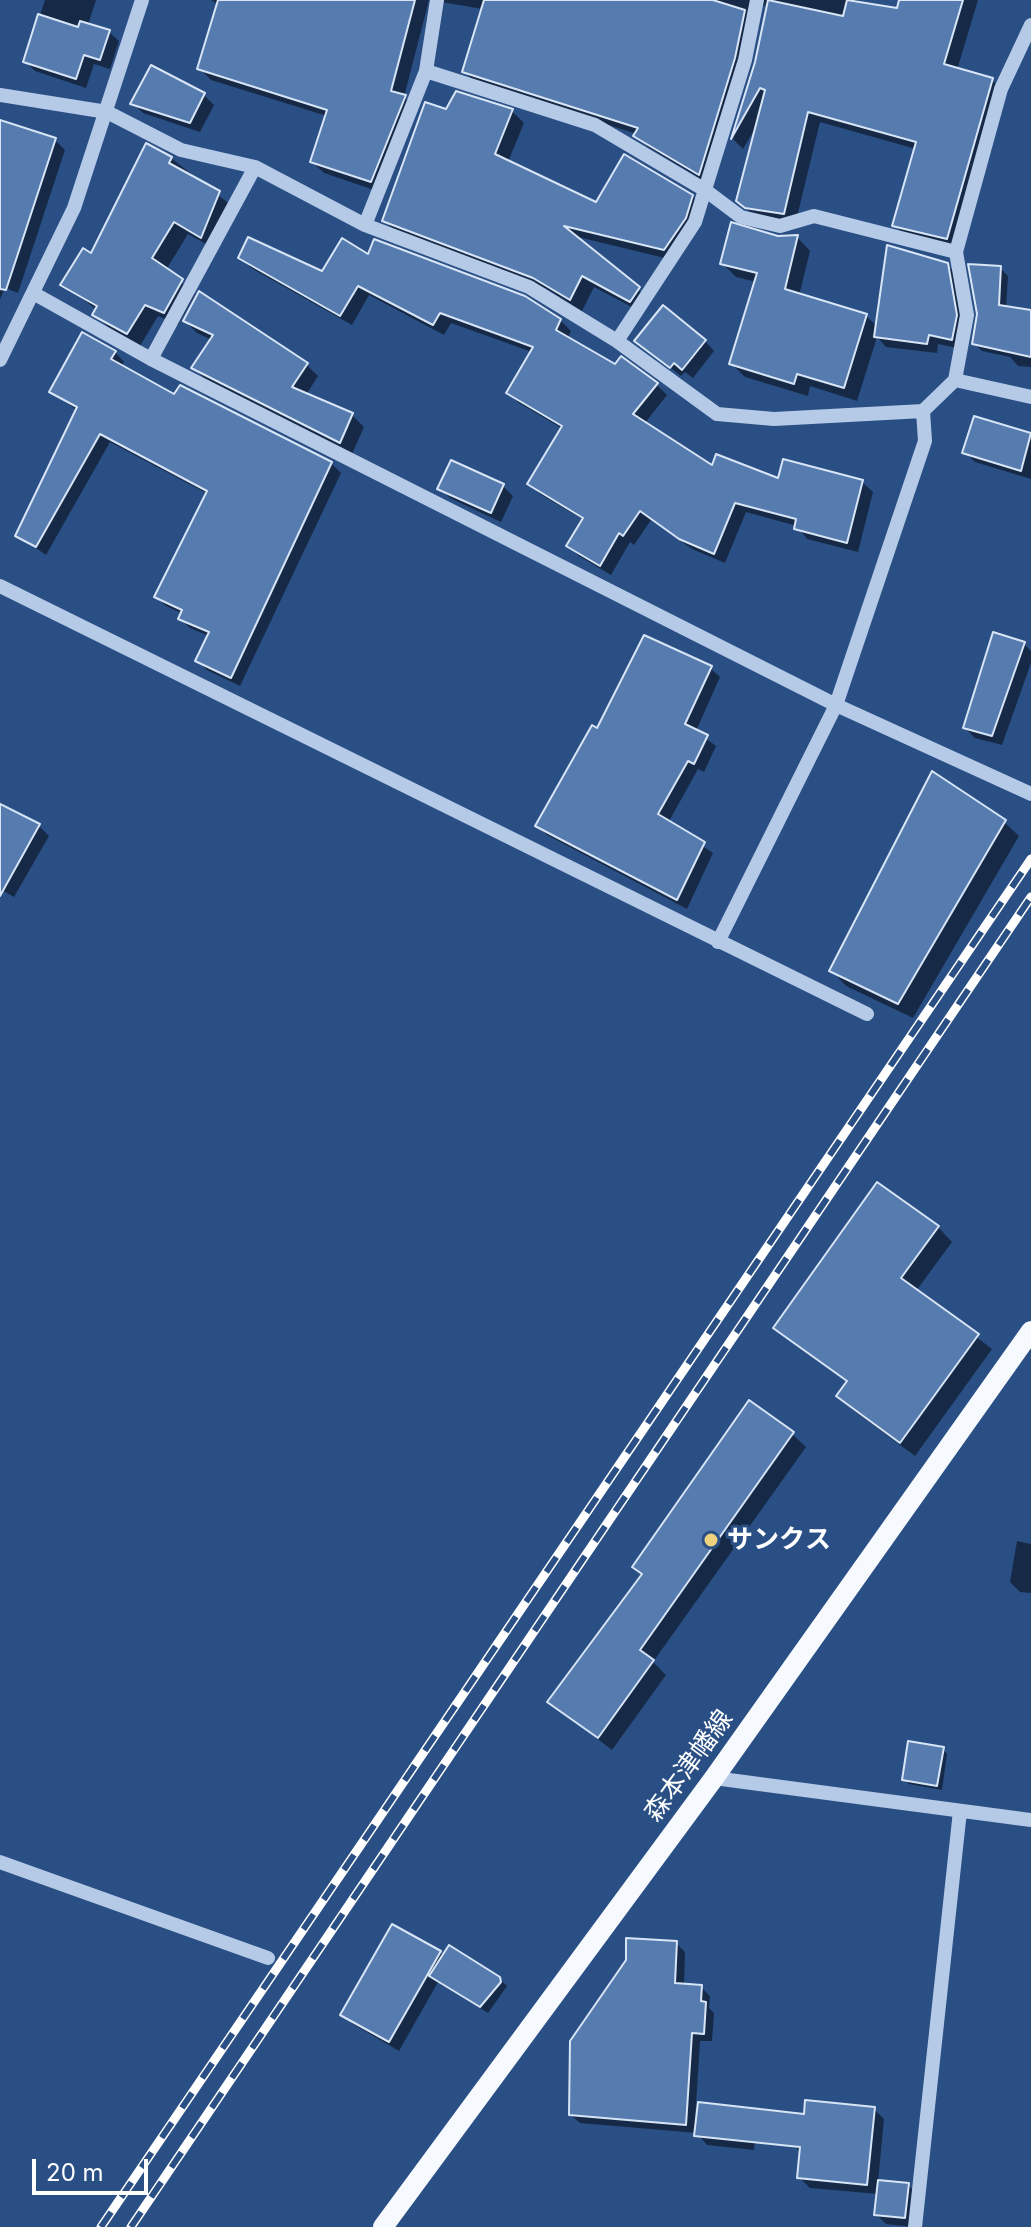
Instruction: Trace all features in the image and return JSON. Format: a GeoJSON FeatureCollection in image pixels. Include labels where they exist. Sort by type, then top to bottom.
{"type":"FeatureCollection","features":[{"type":"Feature","properties":{"kind":"main road","name":"森本津幡線"},"geometry":{"type":"LineString","coordinates":[[383,2227],[714,1778],[1031,1331]]}},
{"type":"Feature","properties":{"kind":"street"},"geometry":{"type":"LineString","coordinates":[[0,360],[74,208],[142,0]]}},
{"type":"Feature","properties":{"kind":"street"},"geometry":{"type":"LineString","coordinates":[[365,225],[426,71],[437,0]]}},
{"type":"Feature","properties":{"kind":"street"},"geometry":{"type":"LineString","coordinates":[[617,341],[695,222],[745,60],[757,0]]}},
{"type":"Feature","properties":{"kind":"street"},"geometry":{"type":"LineString","coordinates":[[0,95],[107,112],[181,150],[255,167],[365,225],[529,287],[617,341],[717,414],[774,419],[923,411],[955,380],[967,315],[956,252],[1001,89],[1031,25]]}},
{"type":"Feature","properties":{"kind":"street"},"geometry":{"type":"LineString","coordinates":[[426,71],[595,125],[705,190],[741,217],[780,226],[814,216],[956,252]]}},
{"type":"Feature","properties":{"kind":"street"},"geometry":{"type":"LineString","coordinates":[[151,359],[255,167]]}},
{"type":"Feature","properties":{"kind":"street"},"geometry":{"type":"LineString","coordinates":[[33,293],[151,359],[836,705],[1031,794]]}},
{"type":"Feature","properties":{"kind":"street"},"geometry":{"type":"LineString","coordinates":[[955,380],[1031,397]]}},
{"type":"Feature","properties":{"kind":"street"},"geometry":{"type":"LineString","coordinates":[[718,942],[836,705],[925,441],[923,411]]}},
{"type":"Feature","properties":{"kind":"street"},"geometry":{"type":"LineString","coordinates":[[0,586],[867,1014]]}},
{"type":"Feature","properties":{"kind":"street"},"geometry":{"type":"LineString","coordinates":[[714,1778],[1031,1820]]}},
{"type":"Feature","properties":{"kind":"street"},"geometry":{"type":"LineString","coordinates":[[915,2227],[960,1811]]}},
{"type":"Feature","properties":{"kind":"street"},"geometry":{"type":"LineString","coordinates":[[0,1862],[268,1958]]}},
{"type":"Feature","properties":{"kind":"building"},"geometry":{"type":"Polygon","coordinates":[[[218,0],[415,0],[391,91],[406,95],[371,182],[310,162],[327,110],[197,69],[218,0]]]}},
{"type":"Feature","properties":{"kind":"building"},"geometry":{"type":"Polygon","coordinates":[[[484,0],[713,0],[745,10],[735,58],[699,175],[633,136],[638,128],[462,72],[484,0]]]}},
{"type":"Feature","properties":{"kind":"building"},"geometry":{"type":"Polygon","coordinates":[[[768,0],[843,16],[847,0],[897,8],[899,0],[963,0],[944,64],[993,78],[947,239],[892,226],[916,142],[808,112],[784,214],[745,208],[736,201],[765,90],[760,88],[731,139],[755,62],[768,0]]]}},
{"type":"Feature","properties":{"kind":"building"},"geometry":{"type":"Polygon","coordinates":[[[38,14],[78,27],[80,21],[110,30],[100,60],[84,55],[76,79],[23,62],[38,14]]]}},
{"type":"Feature","properties":{"kind":"building"},"geometry":{"type":"Polygon","coordinates":[[[151,65],[205,93],[190,123],[130,104],[151,65]]]}},
{"type":"Feature","properties":{"kind":"building"},"geometry":{"type":"Polygon","coordinates":[[[456,91],[513,109],[495,154],[596,202],[624,154],[693,195],[686,218],[664,250],[564,226],[640,287],[630,302],[582,276],[570,300],[533,278],[382,221],[425,102],[446,109],[456,91]]]}},
{"type":"Feature","properties":{"kind":"building"},"geometry":{"type":"Polygon","coordinates":[[[0,120],[56,138],[6,290],[0,289],[0,120]]]}},
{"type":"Feature","properties":{"kind":"building"},"geometry":{"type":"Polygon","coordinates":[[[146,143],[172,157],[169,163],[220,191],[201,238],[174,222],[152,258],[183,279],[164,313],[145,305],[127,334],[92,315],[97,306],[60,285],[83,248],[91,253],[146,143]]]}},
{"type":"Feature","properties":{"kind":"building"},"geometry":{"type":"Polygon","coordinates":[[[731,222],[778,236],[798,235],[785,289],[867,314],[844,388],[797,374],[794,384],[729,364],[757,273],[720,264],[731,222]]]}},
{"type":"Feature","properties":{"kind":"building"},"geometry":{"type":"Polygon","coordinates":[[[248,237],[322,271],[342,238],[368,254],[374,239],[525,296],[561,319],[556,330],[615,364],[621,356],[658,383],[633,414],[712,465],[716,454],[778,478],[783,459],[863,480],[847,543],[794,529],[796,519],[735,503],[714,554],[679,539],[640,511],[623,536],[619,533],[600,566],[566,546],[583,518],[527,484],[562,426],[506,393],[533,347],[440,313],[433,325],[358,286],[340,316],[238,258],[248,237]]]}},
{"type":"Feature","properties":{"kind":"building"},"geometry":{"type":"Polygon","coordinates":[[[887,245],[948,263],[957,315],[952,340],[929,335],[927,344],[874,337],[887,245]]]}},
{"type":"Feature","properties":{"kind":"building"},"geometry":{"type":"Polygon","coordinates":[[[968,264],[1001,266],[999,305],[1031,310],[1031,357],[972,344],[977,314],[968,264]]]}},
{"type":"Feature","properties":{"kind":"building"},"geometry":{"type":"Polygon","coordinates":[[[199,291],[308,363],[292,387],[353,413],[340,443],[191,368],[213,335],[183,321],[199,291]]]}},
{"type":"Feature","properties":{"kind":"building"},"geometry":{"type":"Polygon","coordinates":[[[663,305],[706,340],[682,370],[674,363],[670,368],[634,341],[663,305]]]}},
{"type":"Feature","properties":{"kind":"building"},"geometry":{"type":"Polygon","coordinates":[[[82,332],[116,351],[111,359],[174,394],[180,385],[332,462],[231,678],[195,661],[209,632],[178,619],[182,610],[154,597],[207,491],[100,434],[36,547],[15,536],[77,407],[49,392],[82,332]]]}},
{"type":"Feature","properties":{"kind":"building"},"geometry":{"type":"Polygon","coordinates":[[[974,416],[1031,433],[1021,471],[962,453],[974,416]]]}},
{"type":"Feature","properties":{"kind":"building"},"geometry":{"type":"Polygon","coordinates":[[[451,460],[504,484],[491,513],[437,489],[451,460]]]}},
{"type":"Feature","properties":{"kind":"building"},"geometry":{"type":"Polygon","coordinates":[[[993,632],[1025,642],[992,736],[963,728],[993,632]]]}},
{"type":"Feature","properties":{"kind":"building"},"geometry":{"type":"Polygon","coordinates":[[[644,635],[712,666],[685,724],[708,735],[694,764],[688,761],[658,814],[705,842],[677,900],[535,826],[592,725],[597,728],[644,635]]]}},
{"type":"Feature","properties":{"kind":"building"},"geometry":{"type":"Polygon","coordinates":[[[932,771],[1006,820],[898,1004],[829,971],[932,771]]]}},
{"type":"Feature","properties":{"kind":"building"},"geometry":{"type":"Polygon","coordinates":[[[0,804],[40,824],[0,896],[0,804]]]}},
{"type":"Feature","properties":{"kind":"building"},"geometry":{"type":"Polygon","coordinates":[[[877,1182],[939,1226],[901,1278],[979,1334],[900,1443],[836,1396],[847,1381],[773,1328],[877,1182]]]}},
{"type":"Feature","properties":{"kind":"building"},"geometry":{"type":"Polygon","coordinates":[[[749,1400],[794,1432],[640,1650],[654,1660],[598,1738],[547,1702],[642,1574],[632,1567],[749,1400]]]}},
{"type":"Feature","properties":{"kind":"building"},"geometry":{"type":"Polygon","coordinates":[[[908,1741],[944,1747],[937,1786],[902,1780],[908,1741]]]}},
{"type":"Feature","properties":{"kind":"building"},"geometry":{"type":"Polygon","coordinates":[[[392,1924],[441,1951],[389,2042],[340,2015],[392,1924]]]}},
{"type":"Feature","properties":{"kind":"building"},"geometry":{"type":"Polygon","coordinates":[[[626,1938],[677,1941],[675,1983],[702,1985],[701,2001],[706,2002],[704,2034],[692,2033],[686,2125],[569,2115],[570,2041],[626,1960],[626,1938]]]}},
{"type":"Feature","properties":{"kind":"building"},"geometry":{"type":"Polygon","coordinates":[[[449,1945],[500,1977],[501,1982],[480,2007],[429,1976],[449,1945]]]}},
{"type":"Feature","properties":{"kind":"building"},"geometry":{"type":"Polygon","coordinates":[[[805,2100],[875,2107],[867,2185],[797,2178],[800,2147],[694,2136],[698,2102],[804,2114],[805,2100]]]}},
{"type":"Feature","properties":{"kind":"building"},"geometry":{"type":"Polygon","coordinates":[[[878,2180],[909,2183],[905,2218],[874,2215],[878,2180]]]}},
{"type":"Feature","properties":{"kind":"railway"},"geometry":{"type":"LineString","coordinates":[[101,2227],[1031,859]]}},
{"type":"Feature","properties":{"kind":"railway"},"geometry":{"type":"LineString","coordinates":[[131,2227],[1031,897]]}},
{"type":"Feature","properties":{"kind":"place","name":"サンクス"},"geometry":{"type":"Point","coordinates":[711,1540]}}]}
